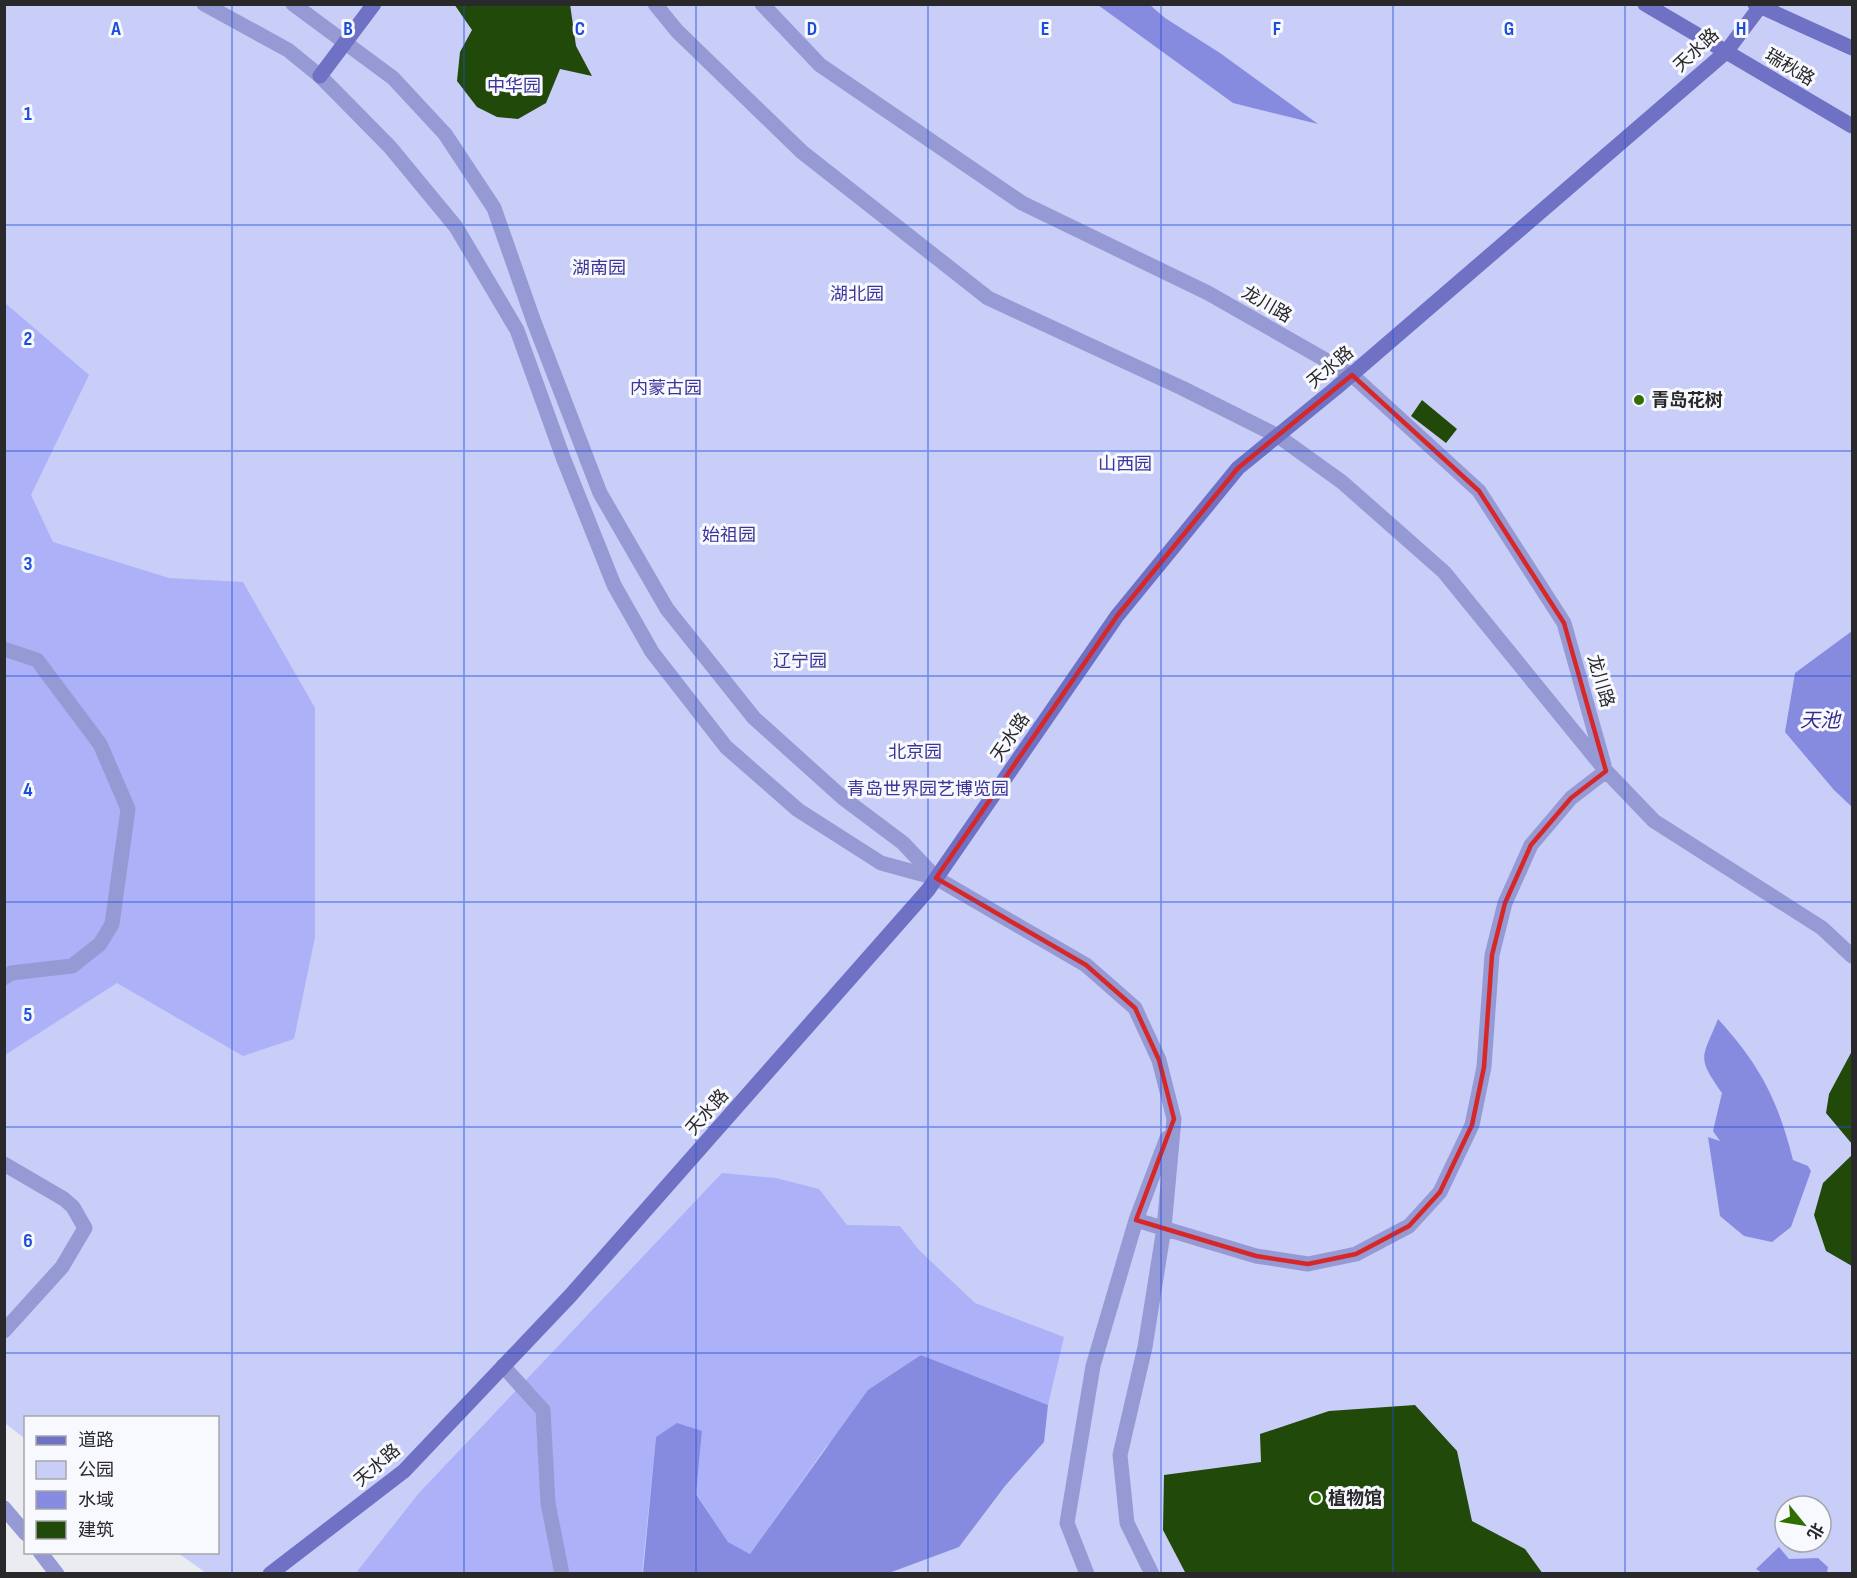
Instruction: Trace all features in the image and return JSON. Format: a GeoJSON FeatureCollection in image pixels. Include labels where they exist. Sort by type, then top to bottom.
{"type":"FeatureCollection","features":[{"type":"Feature","properties":{"kind":"street"},"geometry":{"type":"LineString","coordinates":[[204,4],[288,50],[320,76],[390,147],[456,227],[517,330],[564,460],[614,585],[652,652],[726,747],[798,810],[881,863],[936,878],[1086,965],[1135,1008],[1159,1060],[1174,1119],[1164,1228],[1145,1347],[1120,1455],[1126,1523],[1152,1574]]}},
{"type":"Feature","properties":{"kind":"street"},"geometry":{"type":"LineString","coordinates":[[293,4],[393,78],[445,134],[494,208],[534,322],[600,493],[667,609],[754,717],[843,798],[903,843],[936,878]]}},
{"type":"Feature","properties":{"kind":"street"},"geometry":{"type":"LineString","coordinates":[[320,76],[374,4]]}},
{"type":"Feature","properties":{"kind":"street"},"geometry":{"type":"LineString","coordinates":[[656,4],[677,31],[802,152],[988,298],[1182,388],[1278,436],[1342,482],[1444,572],[1606,771],[1654,821],[1822,928],[1852,956]]}},
{"type":"Feature","properties":{"kind":"street","name":"龙川路"},"geometry":{"type":"LineString","coordinates":[[762,4],[820,65],[1023,203],[1208,293],[1352,375],[1479,491],[1564,623],[1606,771]]}},
{"type":"Feature","properties":{"kind":"street","name":"瑞秋路"},"geometry":{"type":"LineString","coordinates":[[1645,4],[1852,126]]}},
{"type":"Feature","properties":{"kind":"street"},"geometry":{"type":"LineString","coordinates":[[1759,5],[1852,48]]}},
{"type":"Feature","properties":{"kind":"street","name":"天水路"},"geometry":{"type":"LineString","coordinates":[[270,1574],[404,1471],[586,1279],[936,878],[1117,616],[1238,468],[1352,375],[1726,52],[1759,5]]}},
{"type":"Feature","properties":{"kind":"street"},"geometry":{"type":"LineString","coordinates":[[4,649],[37,660],[100,744],[128,809],[112,924],[100,944],[72,966],[11,974],[4,978]]}},
{"type":"Feature","properties":{"kind":"street"},"geometry":{"type":"LineString","coordinates":[[1136,1220],[1256,1256],[1308,1264],[1356,1254],[1409,1226],[1440,1192],[1472,1125],[1484,1067],[1492,955],[1504,903],[1531,845],[1571,798],[1606,771]]}},
{"type":"Feature","properties":{"kind":"street"},"geometry":{"type":"LineString","coordinates":[[1087,1574],[1067,1523],[1093,1366],[1136,1220],[1174,1119]]}},
{"type":"Feature","properties":{"kind":"street"},"geometry":{"type":"LineString","coordinates":[[4,1164],[64,1199],[74,1207],[85,1228],[62,1267],[4,1331]]}},
{"type":"Feature","properties":{"kind":"street"},"geometry":{"type":"LineString","coordinates":[[503,1366],[543,1410],[548,1503],[562,1574]]}},
{"type":"Feature","properties":{"kind":"street"},"geometry":{"type":"LineString","coordinates":[[4,1508],[24,1532]]}},
{"type":"Feature","properties":{"kind":"street"},"geometry":{"type":"LineString","coordinates":[[42,1554],[57,1574]]}},
{"type":"Feature","properties":{"kind":"highlighted area"},"geometry":{"type":"Polygon","coordinates":[[[1352,375],[1479,491],[1564,623],[1606,771],[1571,798],[1531,845],[1505,903],[1492,955],[1484,1067],[1472,1125],[1440,1192],[1409,1226],[1356,1254],[1308,1264],[1256,1256],[1136,1220],[1174,1119],[1159,1060],[1135,1008],[1086,965],[936,878],[1117,616],[1238,468],[1352,375]]]}},
{"type":"Feature","properties":{"kind":"green space","name":"青岛世界园艺博览园"},"geometry":{"type":"Polygon","coordinates":[[[4,5],[1852,5],[1852,1573],[206,1573],[179,1554],[219,1554],[219,1416],[24,1416],[24,1438],[5,1423],[4,5]]]}},
{"type":"Feature","properties":{"kind":"shaded area"},"geometry":{"type":"Polygon","coordinates":[[[5,303],[89,375],[31,495],[53,542],[169,578],[243,582],[315,708],[315,937],[294,1039],[243,1056],[117,983],[5,1055],[5,303]]]}},
{"type":"Feature","properties":{"kind":"shaded area"},"geometry":{"type":"Polygon","coordinates":[[[722,1173],[776,1178],[819,1189],[847,1225],[900,1226],[919,1250],[975,1303],[1064,1337],[1048,1405],[921,1355],[825,1448],[750,1554],[728,1542],[696,1493],[702,1431],[656,1437],[642,1573],[355,1574],[419,1493],[722,1173]]]}},
{"type":"Feature","properties":{"kind":"water"},"geometry":{"type":"Polygon","coordinates":[[[1098,5],[1150,5],[1165,18],[1220,53],[1318,124],[1233,103],[1098,5]]]}},
{"type":"Feature","properties":{"kind":"water","name":"天池"},"geometry":{"type":"Polygon","coordinates":[[[1852,631],[1852,807],[1834,790],[1785,732],[1795,673],[1852,631]]]}},
{"type":"Feature","properties":{"kind":"water"},"geometry":{"type":"Polygon","coordinates":[[[1718,1019],[1745,1052],[1766,1084],[1781,1119],[1793,1160],[1808,1166],[1811,1171],[1791,1227],[1772,1242],[1744,1236],[1720,1216],[1708,1137],[1720,1141],[1713,1131],[1722,1093],[1708,1071],[1704,1057],[1718,1019]]]}},
{"type":"Feature","properties":{"kind":"water"},"geometry":{"type":"Polygon","coordinates":[[[921,1355],[1048,1405],[1044,1442],[1005,1486],[959,1547],[889,1573],[643,1573],[656,1437],[677,1423],[702,1431],[696,1494],[728,1542],[750,1554],[868,1390],[921,1355]]]}},
{"type":"Feature","properties":{"kind":"water"},"geometry":{"type":"Polygon","coordinates":[[[1773,1553],[1785,1554],[1789,1559],[1818,1558],[1828,1567],[1827,1573],[1762,1573],[1756,1569],[1773,1553]]]}},
{"type":"Feature","properties":{"kind":"building"},"geometry":{"type":"Polygon","coordinates":[[[454,4],[570,4],[576,46],[592,76],[560,69],[546,103],[518,119],[497,117],[477,107],[457,81],[460,52],[472,30],[454,4]]]}},
{"type":"Feature","properties":{"kind":"building"},"geometry":{"type":"Polygon","coordinates":[[[1422,400],[1457,429],[1446,443],[1411,416],[1422,400]]]}},
{"type":"Feature","properties":{"kind":"building"},"geometry":{"type":"Polygon","coordinates":[[[1852,1051],[1852,1144],[1826,1113],[1829,1094],[1852,1051]]]}},
{"type":"Feature","properties":{"kind":"building"},"geometry":{"type":"Polygon","coordinates":[[[1852,1155],[1852,1266],[1826,1251],[1814,1215],[1823,1183],[1852,1155]]]}},
{"type":"Feature","properties":{"kind":"building","name":"植物馆"},"geometry":{"type":"Polygon","coordinates":[[[1415,1405],[1457,1451],[1472,1521],[1525,1549],[1543,1574],[1186,1574],[1163,1530],[1164,1475],[1261,1462],[1260,1434],[1329,1411],[1415,1405]]]}},
{"type":"Feature","properties":{"kind":"place","name":"青岛花树"},"geometry":{"type":"Point","coordinates":[1639,400]}},
{"type":"Feature","properties":{"kind":"place","name":"植物馆"},"geometry":{"type":"Point","coordinates":[1316,1498]}},
{"type":"Feature","properties":{"kind":"park label","name":"中华园"},"geometry":{"type":"Point","coordinates":[514,86]}},
{"type":"Feature","properties":{"kind":"park label","name":"湖南园"},"geometry":{"type":"Point","coordinates":[599,268]}},
{"type":"Feature","properties":{"kind":"park label","name":"湖北园"},"geometry":{"type":"Point","coordinates":[857,294]}},
{"type":"Feature","properties":{"kind":"park label","name":"内蒙古园"},"geometry":{"type":"Point","coordinates":[666,388]}},
{"type":"Feature","properties":{"kind":"park label","name":"山西园"},"geometry":{"type":"Point","coordinates":[1125,464]}},
{"type":"Feature","properties":{"kind":"park label","name":"始祖园"},"geometry":{"type":"Point","coordinates":[729,535]}},
{"type":"Feature","properties":{"kind":"park label","name":"辽宁园"},"geometry":{"type":"Point","coordinates":[800,661]}},
{"type":"Feature","properties":{"kind":"park label","name":"北京园"},"geometry":{"type":"Point","coordinates":[915,752]}}]}
